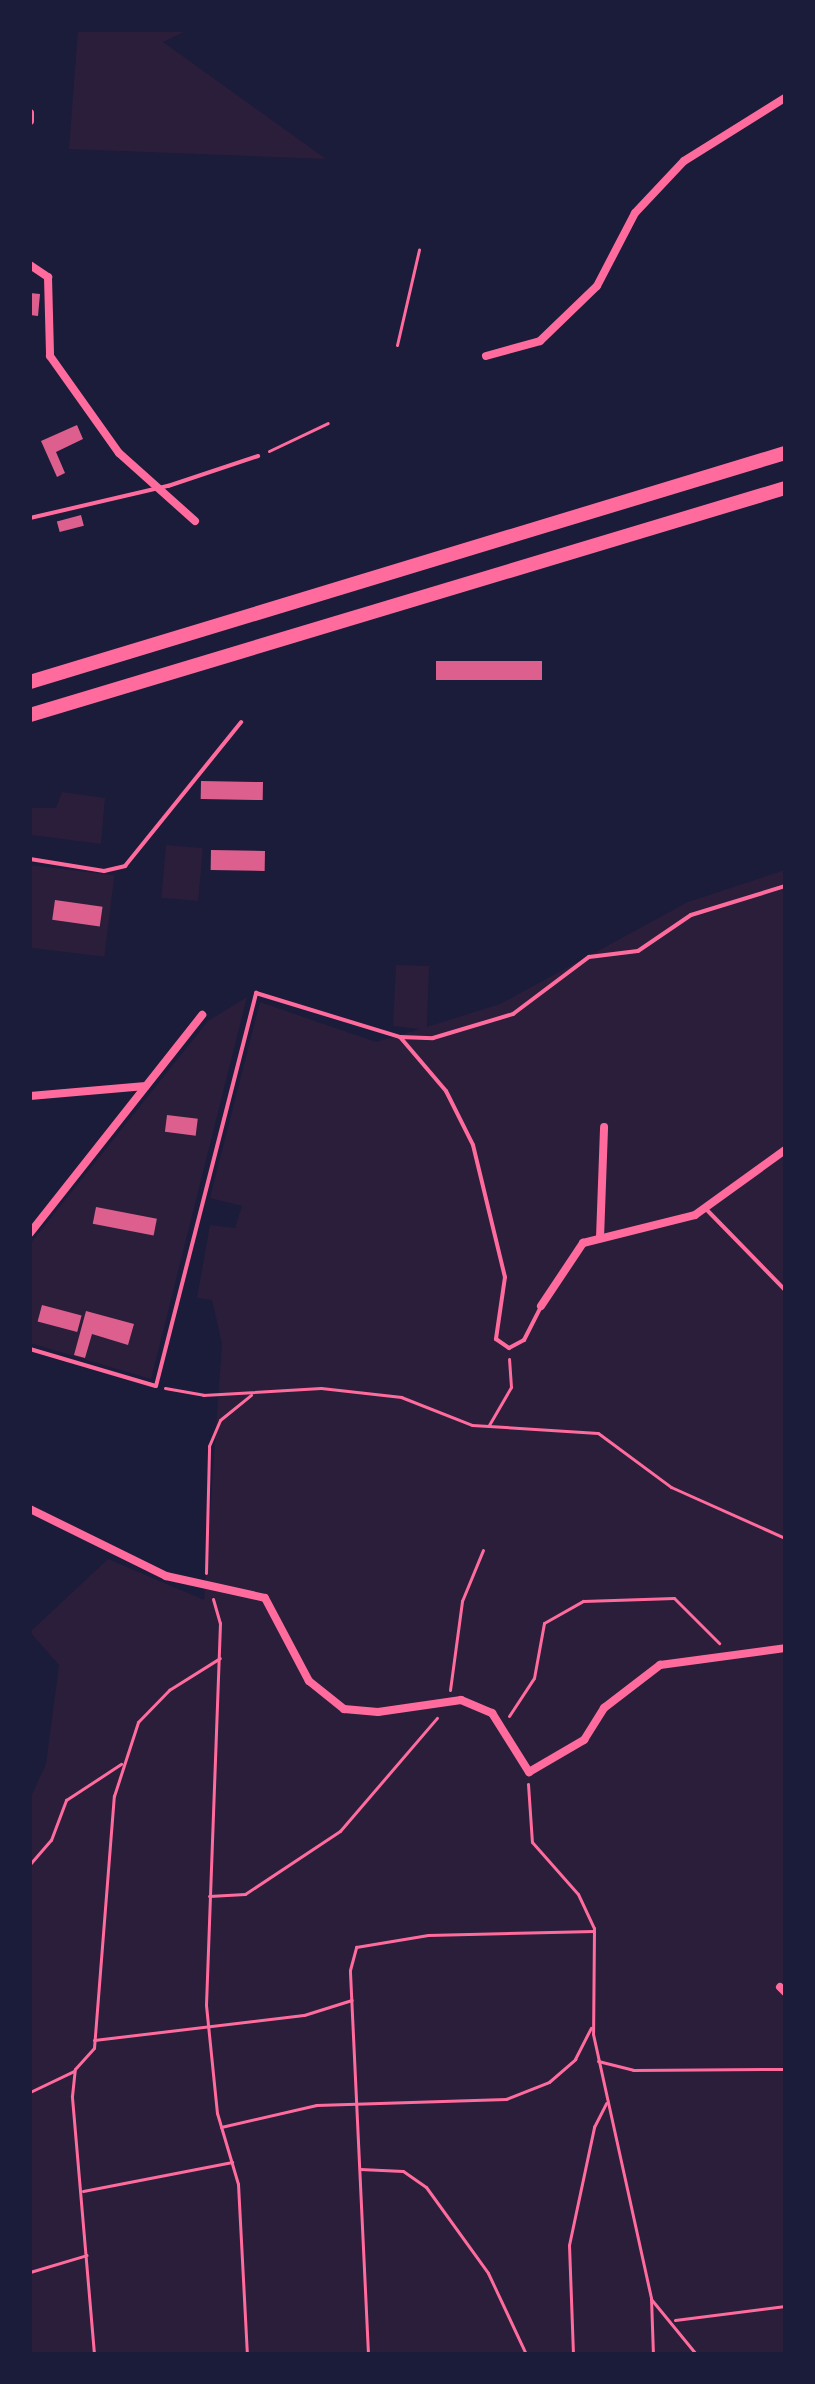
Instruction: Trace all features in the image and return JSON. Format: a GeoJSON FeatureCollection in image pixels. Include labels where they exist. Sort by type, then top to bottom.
{"type":"FeatureCollection","features":[{"type":"Feature","properties":{"kind":"highway"},"geometry":{"type":"LineString","coordinates":[[30,682],[785,453]]}},
{"type":"Feature","properties":{"kind":"highway"},"geometry":{"type":"LineString","coordinates":[[30,715],[785,488]]}},
{"type":"Feature","properties":{"kind":"street"},"geometry":{"type":"LineString","coordinates":[[486,356],[540,341],[597,286],[635,213],[684,161],[785,98]]}},
{"type":"Feature","properties":{"kind":"street"},"geometry":{"type":"LineString","coordinates":[[30,113],[30,121]]}},
{"type":"Feature","properties":{"kind":"street"},"geometry":{"type":"LineString","coordinates":[[30,265],[48,277],[50,356],[119,453],[195,521]]}},
{"type":"Feature","properties":{"kind":"street"},"geometry":{"type":"LineString","coordinates":[[30,1233],[202,1015]]}},
{"type":"Feature","properties":{"kind":"street"},"geometry":{"type":"LineString","coordinates":[[30,1096],[146,1086]]}},
{"type":"Feature","properties":{"kind":"street"},"geometry":{"type":"LineString","coordinates":[[600,1238],[604,1127]]}},
{"type":"Feature","properties":{"kind":"street"},"geometry":{"type":"LineString","coordinates":[[541,1306],[583,1243],[706,1209],[785,1150]]}},
{"type":"Feature","properties":{"kind":"street"},"geometry":{"type":"LineString","coordinates":[[30,1509],[166,1576],[265,1598],[309,1681],[344,1709],[461,1700],[492,1713],[529,1772],[584,1740],[604,1708],[660,1665],[785,1648]]}},
{"type":"Feature","properties":{"kind":"lane"},"geometry":{"type":"LineString","coordinates":[[30,518],[158,488],[258,456]]}},
{"type":"Feature","properties":{"kind":"lane"},"geometry":{"type":"LineString","coordinates":[[30,859],[104,871],[125,866],[241,722]]}},
{"type":"Feature","properties":{"kind":"lane"},"geometry":{"type":"LineString","coordinates":[[30,1349],[156,1386],[256,993],[400,1037],[433,1038],[513,1014],[589,957],[638,951],[691,915],[785,886]]}},
{"type":"Feature","properties":{"kind":"lane"},"geometry":{"type":"LineString","coordinates":[[400,1037],[446,1091],[473,1145],[505,1277],[496,1339],[509,1348],[524,1340],[541,1306]]}},
{"type":"Feature","properties":{"kind":"lane"},"geometry":{"type":"LineString","coordinates":[[706,1209],[785,1290]]}},
{"type":"Feature","properties":{"kind":"path"},"geometry":{"type":"LineString","coordinates":[[397,345],[419,250]]}},
{"type":"Feature","properties":{"kind":"path"},"geometry":{"type":"LineString","coordinates":[[258,456],[328,423]]}},
{"type":"Feature","properties":{"kind":"path"},"geometry":{"type":"LineString","coordinates":[[489,1425],[511,1387],[509,1348]]}},
{"type":"Feature","properties":{"kind":"path"},"geometry":{"type":"LineString","coordinates":[[156,1386],[251,1395],[321,1388],[401,1397],[433,1413],[489,1425],[598,1433],[671,1487],[785,1538]]}},
{"type":"Feature","properties":{"kind":"path"},"geometry":{"type":"LineString","coordinates":[[247,2354],[232,2162],[221,2127],[209,2026],[209,1896],[220,1623],[209,1585],[203,1526],[209,1446],[220,1420],[251,1395]]}},
{"type":"Feature","properties":{"kind":"path"},"geometry":{"type":"LineString","coordinates":[[209,1896],[245,1894],[267,1873],[340,1831],[447,1702],[462,1601],[483,1550]]}},
{"type":"Feature","properties":{"kind":"path"},"geometry":{"type":"LineString","coordinates":[[499,1727],[534,1678],[544,1623],[583,1601],[674,1598],[730,1654]]}},
{"type":"Feature","properties":{"kind":"path"},"geometry":{"type":"LineString","coordinates":[[30,2092],[74,2071],[94,2040],[106,1843],[123,1763],[138,1722],[169,1690],[220,1658]]}},
{"type":"Feature","properties":{"kind":"path"},"geometry":{"type":"LineString","coordinates":[[30,1864],[51,1840],[66,1800],[123,1763]]}},
{"type":"Feature","properties":{"kind":"path"},"geometry":{"type":"LineString","coordinates":[[529,1772],[525,1812],[532,1842],[578,1894],[594,1931],[593,2025],[598,2061],[651,2299],[653,2354]]}},
{"type":"Feature","properties":{"kind":"path"},"geometry":{"type":"LineString","coordinates":[[368,2354],[359,2169],[360,2106],[352,2000],[356,1947],[428,1935],[594,1931]]}},
{"type":"Feature","properties":{"kind":"path"},"geometry":{"type":"LineString","coordinates":[[94,2040],[304,2015],[352,2000]]}},
{"type":"Feature","properties":{"kind":"path"},"geometry":{"type":"LineString","coordinates":[[221,2127],[316,2105],[506,2099],[549,2082],[575,2059],[593,2025]]}},
{"type":"Feature","properties":{"kind":"path"},"geometry":{"type":"LineString","coordinates":[[598,2061],[633,2070],[785,2069]]}},
{"type":"Feature","properties":{"kind":"path"},"geometry":{"type":"LineString","coordinates":[[74,2071],[94,2354]]}},
{"type":"Feature","properties":{"kind":"path"},"geometry":{"type":"LineString","coordinates":[[573,2354],[569,2245],[594,2127],[606,2103]]}},
{"type":"Feature","properties":{"kind":"path"},"geometry":{"type":"LineString","coordinates":[[83,2191],[232,2162]]}},
{"type":"Feature","properties":{"kind":"path"},"geometry":{"type":"LineString","coordinates":[[359,2169],[403,2171],[426,2187],[488,2273],[526,2354]]}},
{"type":"Feature","properties":{"kind":"path"},"geometry":{"type":"LineString","coordinates":[[30,2272],[87,2255]]}},
{"type":"Feature","properties":{"kind":"path"},"geometry":{"type":"LineString","coordinates":[[651,2299],[675,2320],[696,2354]]}},
{"type":"Feature","properties":{"kind":"path"},"geometry":{"type":"LineString","coordinates":[[675,2320],[785,2306]]}},
{"type":"Feature","properties":{"kind":"shaded area"},"geometry":{"type":"Polygon","coordinates":[[[78,30],[188,30],[163,42],[326,159],[69,149],[78,30]]]}},
{"type":"Feature","properties":{"kind":"shaded area"},"geometry":{"type":"Polygon","coordinates":[[[62,792],[105,798],[101,844],[31,835],[30,808],[56,808],[62,792]]]}},
{"type":"Feature","properties":{"kind":"shaded area"},"geometry":{"type":"Polygon","coordinates":[[[166,845],[203,848],[198,901],[161,898],[166,845]]]}},
{"type":"Feature","properties":{"kind":"shaded area"},"geometry":{"type":"Polygon","coordinates":[[[30,865],[114,875],[104,957],[30,948],[30,865]]]}},
{"type":"Feature","properties":{"kind":"shaded area"},"geometry":{"type":"Polygon","coordinates":[[[785,870],[785,2354],[30,2354],[30,1799],[46,1764],[59,1665],[30,1632],[108,1559],[204,1600],[222,1344],[212,1300],[197,1298],[210,1225],[235,1228],[242,1206],[210,1198],[260,1002],[376,1042],[420,1029],[393,1026],[396,965],[429,966],[427,1027],[500,1004],[688,902],[785,870]]]}},
{"type":"Feature","properties":{"kind":"shaded area"},"geometry":{"type":"Polygon","coordinates":[[[247,997],[151,1379],[30,1343],[30,1244],[208,1021],[247,997]]]}},
{"type":"Feature","properties":{"kind":"building"},"geometry":{"type":"Polygon","coordinates":[[[30,293],[40,294],[38,316],[30,315],[30,293]]]}},
{"type":"Feature","properties":{"kind":"building"},"geometry":{"type":"Polygon","coordinates":[[[77,425],[83,439],[56,452],[65,473],[57,477],[41,441],[77,425]]]}},
{"type":"Feature","properties":{"kind":"building"},"geometry":{"type":"Polygon","coordinates":[[[81,515],[84,526],[60,532],[57,521],[81,515]]]}},
{"type":"Feature","properties":{"kind":"building"},"geometry":{"type":"Polygon","coordinates":[[[436,661],[542,661],[542,680],[436,680],[436,661]]]}},
{"type":"Feature","properties":{"kind":"building"},"geometry":{"type":"Polygon","coordinates":[[[201,781],[263,782],[263,800],[201,799],[201,781]]]}},
{"type":"Feature","properties":{"kind":"building"},"geometry":{"type":"Polygon","coordinates":[[[211,850],[265,851],[265,871],[211,870],[211,850]]]}},
{"type":"Feature","properties":{"kind":"building"},"geometry":{"type":"Polygon","coordinates":[[[55,900],[103,907],[100,926],[52,920],[55,900]]]}},
{"type":"Feature","properties":{"kind":"building"},"geometry":{"type":"Polygon","coordinates":[[[167,1115],[198,1119],[196,1136],[165,1132],[167,1115]]]}},
{"type":"Feature","properties":{"kind":"building"},"geometry":{"type":"Polygon","coordinates":[[[96,1207],[157,1219],[154,1236],[93,1224],[96,1207]]]}},
{"type":"Feature","properties":{"kind":"building"},"geometry":{"type":"Polygon","coordinates":[[[42,1305],[82,1316],[77,1332],[38,1321],[42,1305]]]}},
{"type":"Feature","properties":{"kind":"building"},"geometry":{"type":"Polygon","coordinates":[[[86,1311],[134,1324],[128,1345],[92,1334],[85,1358],[74,1355],[86,1311]]]}}]}
